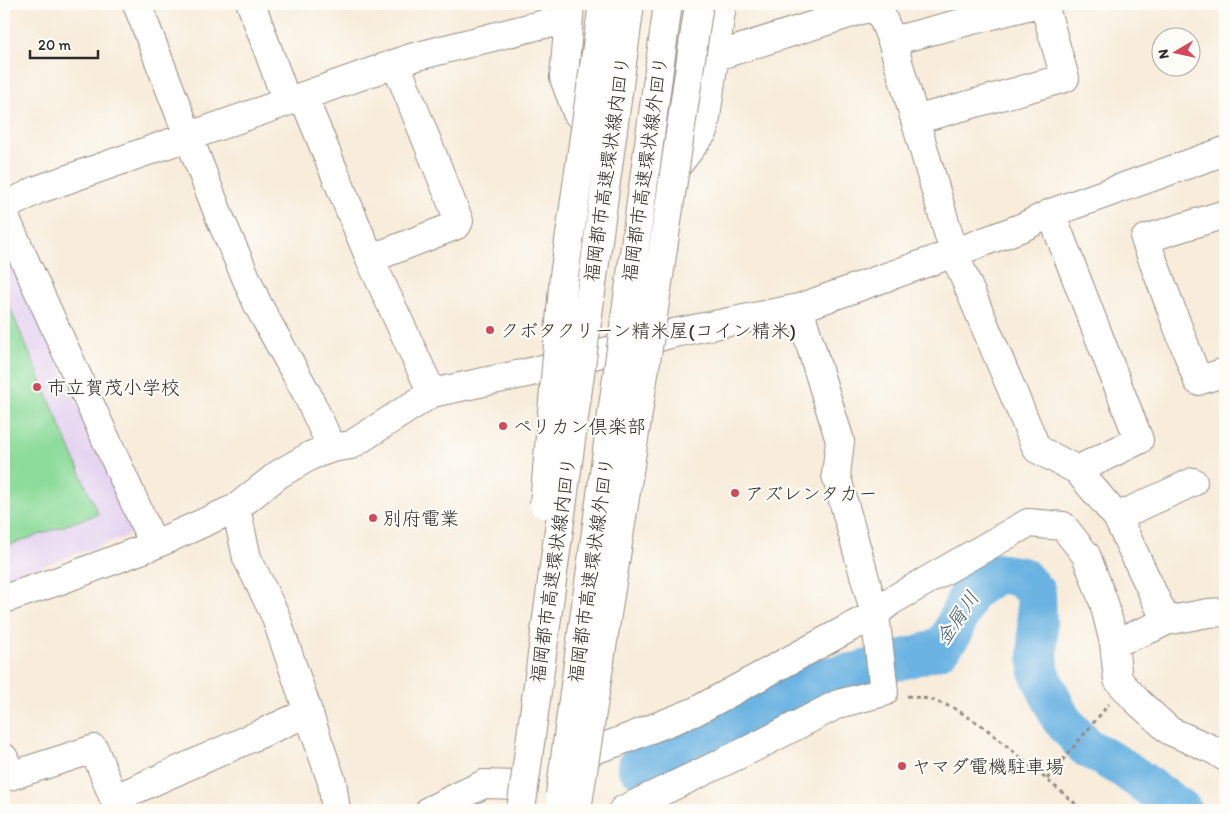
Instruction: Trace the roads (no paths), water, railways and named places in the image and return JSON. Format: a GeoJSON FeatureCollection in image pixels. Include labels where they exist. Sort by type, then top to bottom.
{"type":"FeatureCollection","features":[{"type":"Feature","properties":{"kind":"main road"},"geometry":{"type":"LineString","coordinates":[[137,4],[220,218],[258,305],[306,394],[332,448]]}},
{"type":"Feature","properties":{"kind":"main road"},"geometry":{"type":"LineString","coordinates":[[251,4],[432,394]]}},
{"type":"Feature","properties":{"kind":"main road"},"geometry":{"type":"LineString","coordinates":[[430,810],[484,784],[519,802],[564,276],[603,4]]}},
{"type":"Feature","properties":{"kind":"main road","name":"福岡都市高速環状線内回り"},"geometry":{"type":"LineString","coordinates":[[519,802],[630,4]]}},
{"type":"Feature","properties":{"kind":"main road","name":"福岡都市高速環状線外回り"},"geometry":{"type":"LineString","coordinates":[[558,810],[668,4]]}},
{"type":"Feature","properties":{"kind":"main road"},"geometry":{"type":"LineString","coordinates":[[577,810],[699,4]]}},
{"type":"Feature","properties":{"kind":"main road"},"geometry":{"type":"LineString","coordinates":[[642,211],[704,131],[722,4]]}},
{"type":"Feature","properties":{"kind":"main road"},"geometry":{"type":"LineString","coordinates":[[714,57],[878,4],[892,41],[954,253],[1037,449],[1077,470],[1117,517],[1166,621]]}},
{"type":"Feature","properties":{"kind":"main road"},"geometry":{"type":"LineString","coordinates":[[892,41],[1035,4]]}},
{"type":"Feature","properties":{"kind":"main road"},"geometry":{"type":"LineString","coordinates":[[915,120],[1064,78],[1044,4]]}},
{"type":"Feature","properties":{"kind":"main road"},"geometry":{"type":"LineString","coordinates":[[4,207],[37,190],[414,57],[544,24],[569,13],[564,78],[577,113],[604,135]]}},
{"type":"Feature","properties":{"kind":"main road"},"geometry":{"type":"LineString","coordinates":[[370,259],[457,225],[459,221],[396,64]]}},
{"type":"Feature","properties":{"kind":"main road"},"geometry":{"type":"LineString","coordinates":[[4,599],[154,545],[236,508],[279,474],[312,455],[332,448],[351,446],[432,394],[575,360],[674,333],[799,308],[954,253],[1023,227],[1051,213],[1225,150]]}},
{"type":"Feature","properties":{"kind":"main road"},"geometry":{"type":"LineString","coordinates":[[1051,213],[1139,440],[1077,470]]}},
{"type":"Feature","properties":{"kind":"main road"},"geometry":{"type":"LineString","coordinates":[[4,214],[154,545]]}},
{"type":"Feature","properties":{"kind":"main road"},"geometry":{"type":"LineString","coordinates":[[1225,214],[1145,238],[1198,381],[1225,372]]}},
{"type":"Feature","properties":{"kind":"main road"},"geometry":{"type":"LineString","coordinates":[[623,810],[838,704],[884,692],[877,627],[836,476],[840,441],[799,308]]}},
{"type":"Feature","properties":{"kind":"main road"},"geometry":{"type":"LineString","coordinates":[[1117,517],[1192,482]]}},
{"type":"Feature","properties":{"kind":"main road"},"geometry":{"type":"LineString","coordinates":[[236,508],[247,558],[275,615],[332,782],[336,810]]}},
{"type":"Feature","properties":{"kind":"main road"},"geometry":{"type":"LineString","coordinates":[[575,756],[615,743],[694,712],[877,627],[891,601],[1028,523],[1063,526],[1086,555],[1104,603],[1114,643],[1118,680],[1137,701],[1170,731],[1216,751],[1225,757]]}},
{"type":"Feature","properties":{"kind":"main road"},"geometry":{"type":"LineString","coordinates":[[1114,643],[1166,621],[1208,613],[1225,612]]}},
{"type":"Feature","properties":{"kind":"main road"},"geometry":{"type":"LineString","coordinates":[[4,758],[10,776],[94,749],[114,799],[307,713]]}},
{"type":"Feature","properties":{"kind":"waterway","name":"金屑川"},"geometry":{"type":"LineString","coordinates":[[637,766],[692,743],[820,678],[858,672],[939,649],[951,635],[969,593],[997,573],[1022,577],[1036,593],[1039,673],[1061,719],[1086,747],[1123,768],[1182,810]]}},
{"type":"Feature","properties":{"kind":"place","name":"クボタクリーン精米屋(コイン精米)"},"geometry":{"type":"Point","coordinates":[490,330]}},
{"type":"Feature","properties":{"kind":"place","name":"市立賀茂小学校"},"geometry":{"type":"Point","coordinates":[37,387]}},
{"type":"Feature","properties":{"kind":"place","name":"ペリカン倶楽部"},"geometry":{"type":"Point","coordinates":[503,426]}},
{"type":"Feature","properties":{"kind":"place","name":"アズレンタカー"},"geometry":{"type":"Point","coordinates":[735,493]}},
{"type":"Feature","properties":{"kind":"place","name":"別府電業"},"geometry":{"type":"Point","coordinates":[373,518]}},
{"type":"Feature","properties":{"kind":"place","name":"ヤマダ電機駐車場"},"geometry":{"type":"Point","coordinates":[902,766]}}]}
